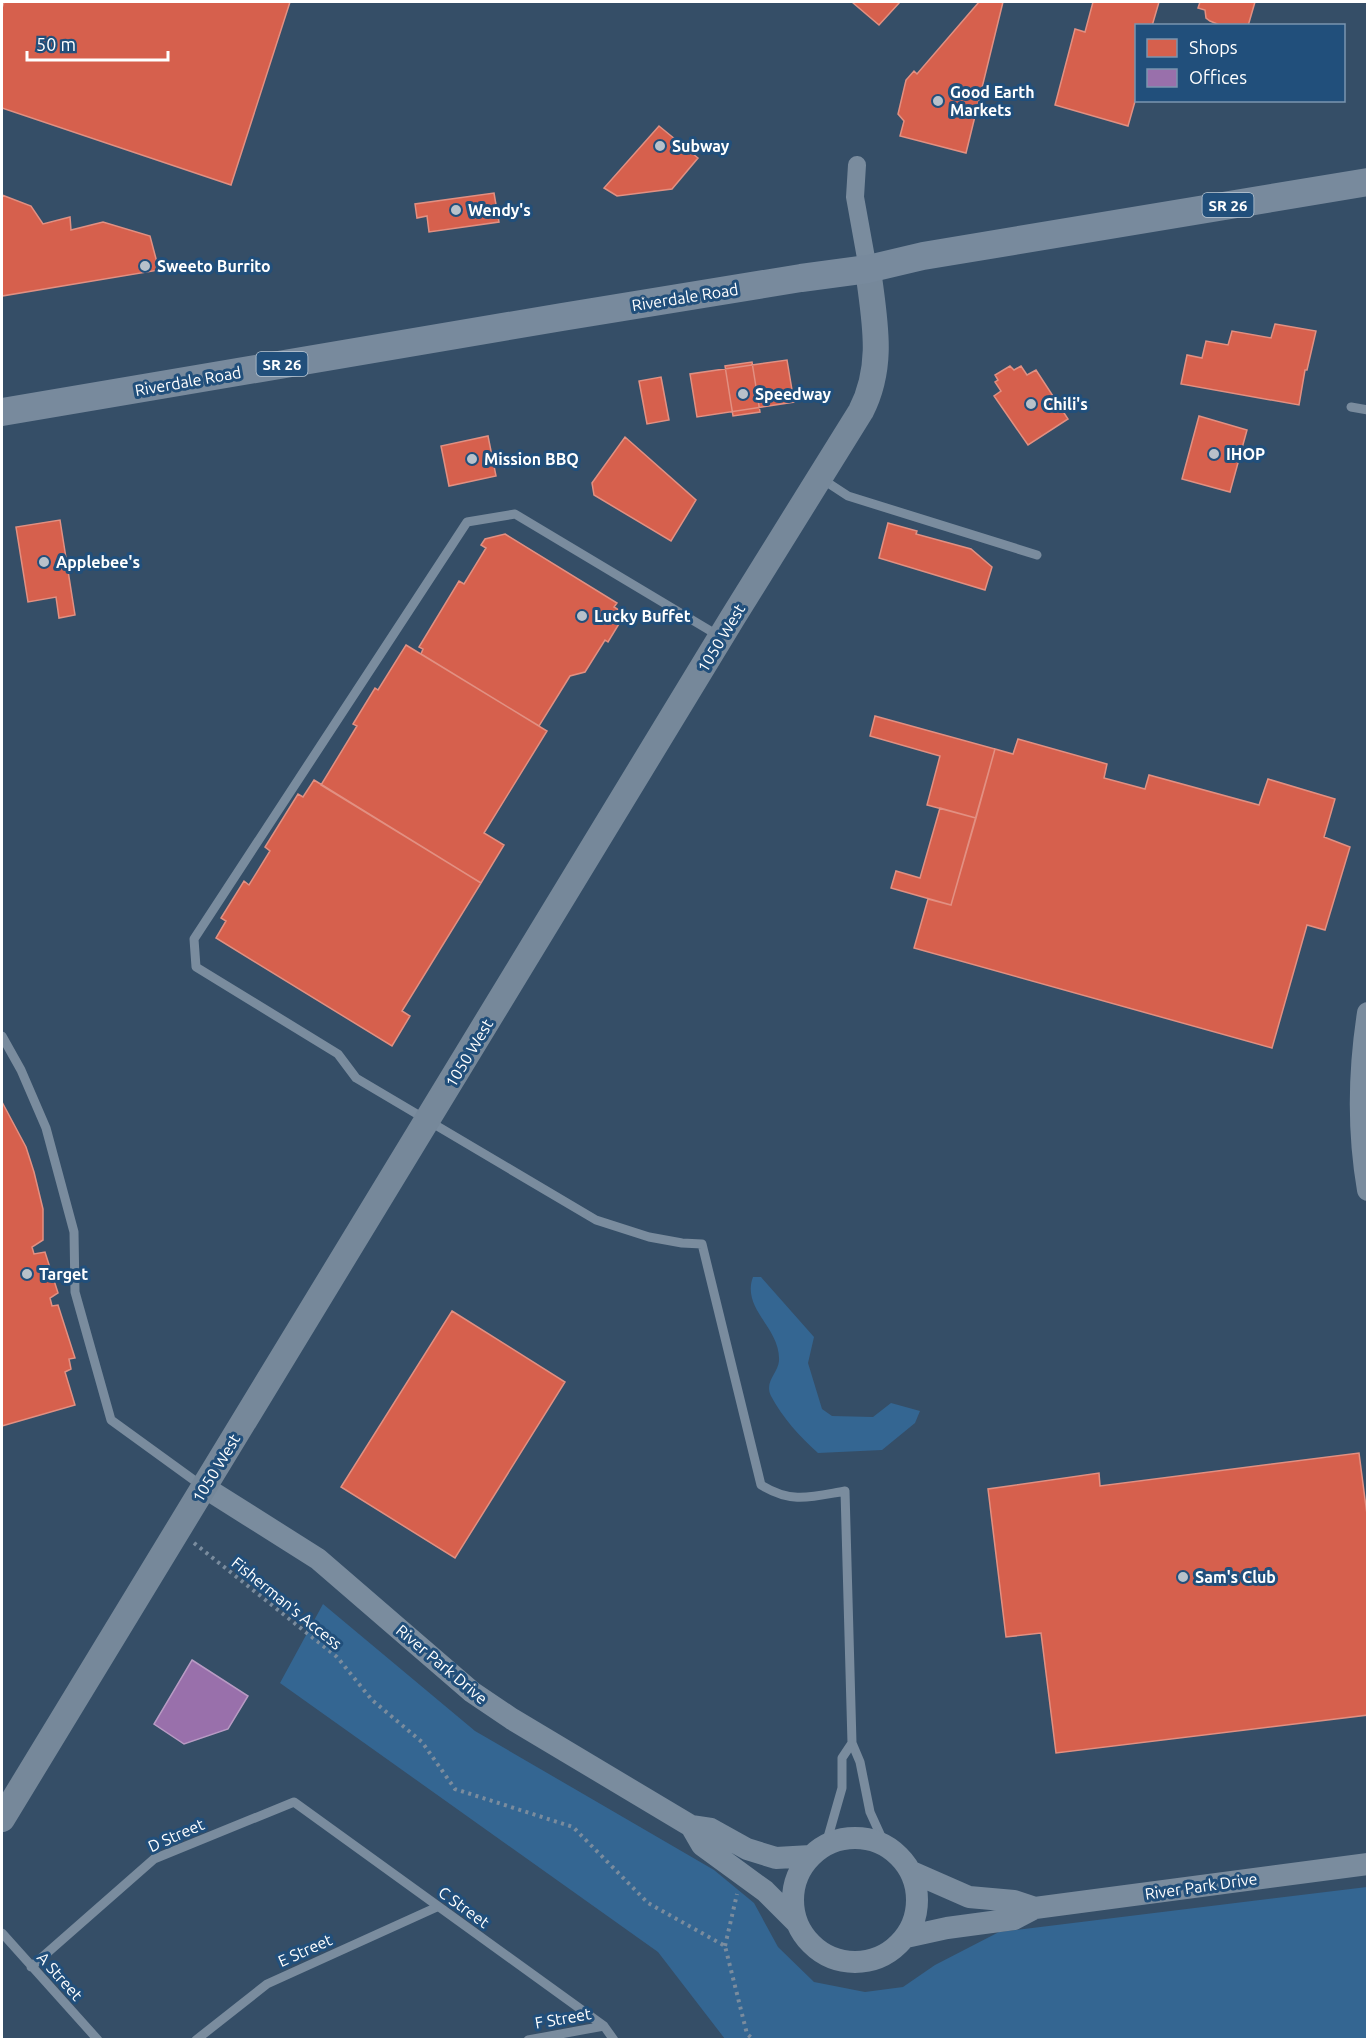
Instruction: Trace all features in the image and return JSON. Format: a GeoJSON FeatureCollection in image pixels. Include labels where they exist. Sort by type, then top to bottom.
{"type":"FeatureCollection","features":[{"type":"Feature","properties":{"kind":"main road","name":"Riverdale Road"},"geometry":{"type":"LineString","coordinates":[[2,412],[562,317],[868,269],[922,256],[1368,182]]}},
{"type":"Feature","properties":{"kind":"main road","name":"1050 West"},"geometry":{"type":"LineString","coordinates":[[2,1819],[861,411],[875,376],[876,350],[868,269]]}},
{"type":"Feature","properties":{"kind":"street"},"geometry":{"type":"LineString","coordinates":[[857,165],[855,197],[868,269]]}},
{"type":"Feature","properties":{"kind":"street"},"geometry":{"type":"LineString","coordinates":[[1368,1013],[1361,1087],[1363,1143],[1368,1190]]}},
{"type":"Feature","properties":{"kind":"street","name":"River Park Drive"},"geometry":{"type":"LineString","coordinates":[[204,1487],[318,1559],[472,1692],[512,1719],[691,1826],[711,1829],[747,1849],[776,1858],[818,1850]]}},
{"type":"Feature","properties":{"kind":"street","name":"River Park Drive"},"geometry":{"type":"LineString","coordinates":[[691,1826],[702,1845],[765,1891],[796,1922]]}},
{"type":"Feature","properties":{"kind":"street"},"geometry":{"type":"LineString","coordinates":[[856,1837],[871,1839],[885,1845],[896,1852],[912,1872],[917,1888],[918,1906],[914,1922],[906,1937],[892,1951],[875,1959],[856,1963],[837,1960],[820,1952],[806,1939],[796,1922],[792,1905],[794,1887],[800,1870],[818,1850],[841,1839],[856,1837]]}},
{"type":"Feature","properties":{"kind":"street","name":"River Park Drive"},"geometry":{"type":"LineString","coordinates":[[906,1937],[947,1928],[1014,1919],[1035,1908],[1368,1864]]}},
{"type":"Feature","properties":{"kind":"street","name":"River Park Drive"},"geometry":{"type":"LineString","coordinates":[[912,1872],[969,1897],[1014,1900],[1035,1908]]}},
{"type":"Feature","properties":{"kind":"lane"},"geometry":{"type":"LineString","coordinates":[[1351,407],[1368,410]]}},
{"type":"Feature","properties":{"kind":"lane"},"geometry":{"type":"LineString","coordinates":[[820,478],[848,496],[1037,555]]}},
{"type":"Feature","properties":{"kind":"lane"},"geometry":{"type":"LineString","coordinates":[[721,638],[515,514],[467,522],[194,939],[196,967],[338,1054],[356,1078],[596,1220],[649,1237],[702,1244],[761,1485],[780,1495],[793,1498],[845,1491],[852,1743],[860,1762],[870,1812],[885,1845]]}},
{"type":"Feature","properties":{"kind":"lane"},"geometry":{"type":"LineString","coordinates":[[2,1036],[21,1070],[46,1128],[74,1232],[75,1292],[111,1420],[204,1487]]}},
{"type":"Feature","properties":{"kind":"lane"},"geometry":{"type":"LineString","coordinates":[[818,1850],[842,1788],[842,1758],[852,1743]]}},
{"type":"Feature","properties":{"kind":"lane","name":"C Street"},"geometry":{"type":"LineString","coordinates":[[294,1802],[604,2026],[614,2040]]}},
{"type":"Feature","properties":{"kind":"lane","name":"D Street"},"geometry":{"type":"LineString","coordinates":[[31,1967],[154,1859],[294,1802]]}},
{"type":"Feature","properties":{"kind":"lane","name":"E Street"},"geometry":{"type":"LineString","coordinates":[[196,2040],[267,1984],[437,1907]]}},
{"type":"Feature","properties":{"kind":"lane","name":"A Street"},"geometry":{"type":"LineString","coordinates":[[2,1933],[98,2040]]}},
{"type":"Feature","properties":{"kind":"lane","name":"F Street"},"geometry":{"type":"LineString","coordinates":[[528,2040],[604,2026]]}},
{"type":"Feature","properties":{"kind":"path","name":"Fisherman's Access"},"geometry":{"type":"LineString","coordinates":[[208,1555],[337,1657],[372,1700],[422,1742],[455,1789],[573,1827],[648,1903],[725,1946]]}},
{"type":"Feature","properties":{"kind":"path"},"geometry":{"type":"LineString","coordinates":[[737,1892],[725,1946],[747,2034],[754,2040]]}},
{"type":"Feature","properties":{"kind":"shaded area"},"geometry":{"type":"Polygon","coordinates":[[[753,1277],[761,1277],[814,1337],[808,1363],[822,1409],[832,1416],[873,1417],[891,1403],[920,1411],[915,1423],[882,1450],[818,1453],[780,1412],[769,1391],[770,1382],[779,1361],[778,1349],[752,1299],[753,1277]]]}},
{"type":"Feature","properties":{"kind":"shaded area"},"geometry":{"type":"Polygon","coordinates":[[[323,1604],[475,1731],[714,1870],[754,1903],[778,1947],[814,1982],[865,1992],[903,1987],[935,1965],[999,1932],[1367,1887],[1367,2039],[725,2039],[658,1952],[280,1683],[323,1604]]]}},
{"type":"Feature","properties":{"kind":"building: Shops"},"geometry":{"type":"Polygon","coordinates":[[[4,2],[290,2],[231,185],[2,108],[2,8],[4,2]]]}},
{"type":"Feature","properties":{"kind":"building: Shops"},"geometry":{"type":"Polygon","coordinates":[[[852,2],[900,2],[879,25],[852,2]]]}},
{"type":"Feature","properties":{"kind":"building: Shops"},"geometry":{"type":"Polygon","coordinates":[[[979,2],[1003,2],[966,153],[900,136],[904,121],[898,114],[906,80],[914,71],[917,74],[979,2]]]}},
{"type":"Feature","properties":{"kind":"building: Shops"},"geometry":{"type":"Polygon","coordinates":[[[1093,2],[1159,2],[1153,24],[1135,24],[1135,102],[1128,126],[1055,105],[1075,29],[1085,32],[1093,2]]]}},
{"type":"Feature","properties":{"kind":"building: Shops"},"geometry":{"type":"Polygon","coordinates":[[[1200,2],[1255,2],[1249,24],[1217,24],[1206,18],[1205,10],[1198,8],[1200,2]]]}},
{"type":"Feature","properties":{"kind":"building: Shops"},"geometry":{"type":"Polygon","coordinates":[[[659,126],[698,158],[672,189],[617,196],[604,188],[659,126]]]}},
{"type":"Feature","properties":{"kind":"building: Shops","name":"Wendy's"},"geometry":{"type":"Polygon","coordinates":[[[494,193],[499,222],[429,232],[427,216],[417,218],[415,204],[494,193]]]}},
{"type":"Feature","properties":{"kind":"building: Shops"},"geometry":{"type":"Polygon","coordinates":[[[2,195],[31,206],[43,224],[70,217],[71,230],[103,222],[150,236],[159,270],[2,296],[2,195]]]}},
{"type":"Feature","properties":{"kind":"building: Shops"},"geometry":{"type":"Polygon","coordinates":[[[1275,324],[1316,331],[1307,370],[1305,370],[1299,405],[1181,384],[1187,355],[1202,358],[1206,341],[1228,345],[1232,331],[1271,338],[1275,324]]]}},
{"type":"Feature","properties":{"kind":"building: Shops"},"geometry":{"type":"Polygon","coordinates":[[[787,360],[794,402],[697,417],[690,374],[787,360]]]}},
{"type":"Feature","properties":{"kind":"building: Shops"},"geometry":{"type":"Polygon","coordinates":[[[752,362],[760,412],[733,416],[725,366],[752,362]]]}},
{"type":"Feature","properties":{"kind":"building: Shops"},"geometry":{"type":"Polygon","coordinates":[[[1010,366],[1014,370],[1021,366],[1027,375],[1036,370],[1068,419],[1028,445],[994,396],[1001,391],[995,382],[998,380],[995,375],[1010,366]]]}},
{"type":"Feature","properties":{"kind":"building: Shops"},"geometry":{"type":"Polygon","coordinates":[[[661,377],[669,420],[647,424],[639,381],[661,377]]]}},
{"type":"Feature","properties":{"kind":"building: Shops","name":"IHOP"},"geometry":{"type":"Polygon","coordinates":[[[1199,416],[1247,430],[1230,492],[1182,479],[1199,416]]]}},
{"type":"Feature","properties":{"kind":"building: Shops"},"geometry":{"type":"Polygon","coordinates":[[[488,436],[496,476],[449,486],[441,446],[488,436]]]}},
{"type":"Feature","properties":{"kind":"building: Shops"},"geometry":{"type":"Polygon","coordinates":[[[625,437],[696,500],[671,541],[594,495],[592,483],[625,437]]]}},
{"type":"Feature","properties":{"kind":"building: Shops","name":"Applebee's"},"geometry":{"type":"Polygon","coordinates":[[[60,520],[75,615],[59,618],[56,597],[28,602],[16,527],[60,520]]]}},
{"type":"Feature","properties":{"kind":"building: Shops"},"geometry":{"type":"Polygon","coordinates":[[[888,523],[917,531],[916,534],[971,549],[992,567],[985,590],[879,558],[888,523]]]}},
{"type":"Feature","properties":{"kind":"building: Shops"},"geometry":{"type":"Polygon","coordinates":[[[505,534],[617,603],[614,607],[625,614],[608,642],[605,640],[585,672],[570,676],[539,726],[421,654],[423,649],[419,647],[459,581],[464,584],[486,548],[481,545],[485,539],[505,534]]]}},
{"type":"Feature","properties":{"kind":"building: Shops"},"geometry":{"type":"Polygon","coordinates":[[[406,645],[547,731],[484,833],[504,845],[481,883],[321,785],[357,726],[353,724],[375,688],[378,690],[406,645]]]}},
{"type":"Feature","properties":{"kind":"building: Shops"},"geometry":{"type":"Polygon","coordinates":[[[875,716],[995,749],[976,818],[927,805],[940,756],[870,736],[875,716]]]}},
{"type":"Feature","properties":{"kind":"building: Shops"},"geometry":{"type":"Polygon","coordinates":[[[1018,739],[1107,764],[1104,778],[1145,789],[1149,775],[1259,805],[1268,779],[1335,799],[1324,837],[1350,847],[1325,930],[1307,925],[1272,1048],[914,948],[928,899],[951,905],[995,749],[1013,754],[1018,739]]]}},
{"type":"Feature","properties":{"kind":"building: Shops"},"geometry":{"type":"Polygon","coordinates":[[[314,780],[481,883],[402,1011],[410,1016],[392,1046],[216,938],[226,921],[221,918],[244,881],[249,885],[270,851],[265,847],[298,794],[303,797],[314,780]]]}},
{"type":"Feature","properties":{"kind":"building: Shops"},"geometry":{"type":"Polygon","coordinates":[[[940,808],[976,818],[951,905],[891,888],[896,871],[920,878],[940,808]]]}},
{"type":"Feature","properties":{"kind":"building: Shops","name":"Target"},"geometry":{"type":"Polygon","coordinates":[[[2,1102],[26,1147],[43,1209],[43,1240],[32,1247],[34,1254],[45,1252],[58,1293],[50,1298],[52,1306],[58,1305],[75,1358],[69,1359],[71,1369],[65,1372],[75,1405],[2,1426],[2,1102]]]}},
{"type":"Feature","properties":{"kind":"building: Shops"},"geometry":{"type":"Polygon","coordinates":[[[452,1311],[565,1382],[455,1558],[341,1487],[452,1311]]]}},
{"type":"Feature","properties":{"kind":"building: Shops","name":"Sam's Club"},"geometry":{"type":"Polygon","coordinates":[[[1359,1453],[1368,1522],[1368,1715],[1056,1753],[1041,1633],[1006,1637],[988,1489],[1099,1473],[1100,1486],[1359,1453]]]}},
{"type":"Feature","properties":{"kind":"building: Offices"},"geometry":{"type":"Polygon","coordinates":[[[192,1660],[248,1696],[228,1729],[184,1744],[154,1724],[192,1660]]]}},
{"type":"Feature","properties":{"kind":"place","name":"Good Earth Markets"},"geometry":{"type":"Point","coordinates":[938,101]}},
{"type":"Feature","properties":{"kind":"place","name":"Subway"},"geometry":{"type":"Point","coordinates":[660,146]}},
{"type":"Feature","properties":{"kind":"place","name":"Wendy's"},"geometry":{"type":"Point","coordinates":[456,210]}},
{"type":"Feature","properties":{"kind":"place","name":"Sweeto Burrito"},"geometry":{"type":"Point","coordinates":[145,266]}},
{"type":"Feature","properties":{"kind":"place","name":"Speedway"},"geometry":{"type":"Point","coordinates":[743,394]}},
{"type":"Feature","properties":{"kind":"place","name":"Chili's"},"geometry":{"type":"Point","coordinates":[1031,404]}},
{"type":"Feature","properties":{"kind":"place","name":"IHOP"},"geometry":{"type":"Point","coordinates":[1214,454]}},
{"type":"Feature","properties":{"kind":"place","name":"Mission BBQ"},"geometry":{"type":"Point","coordinates":[472,459]}},
{"type":"Feature","properties":{"kind":"place","name":"Applebee's"},"geometry":{"type":"Point","coordinates":[44,562]}},
{"type":"Feature","properties":{"kind":"place","name":"Lucky Buffet"},"geometry":{"type":"Point","coordinates":[582,616]}},
{"type":"Feature","properties":{"kind":"place","name":"Target"},"geometry":{"type":"Point","coordinates":[27,1274]}},
{"type":"Feature","properties":{"kind":"place","name":"Sam's Club"},"geometry":{"type":"Point","coordinates":[1183,1577]}}]}
